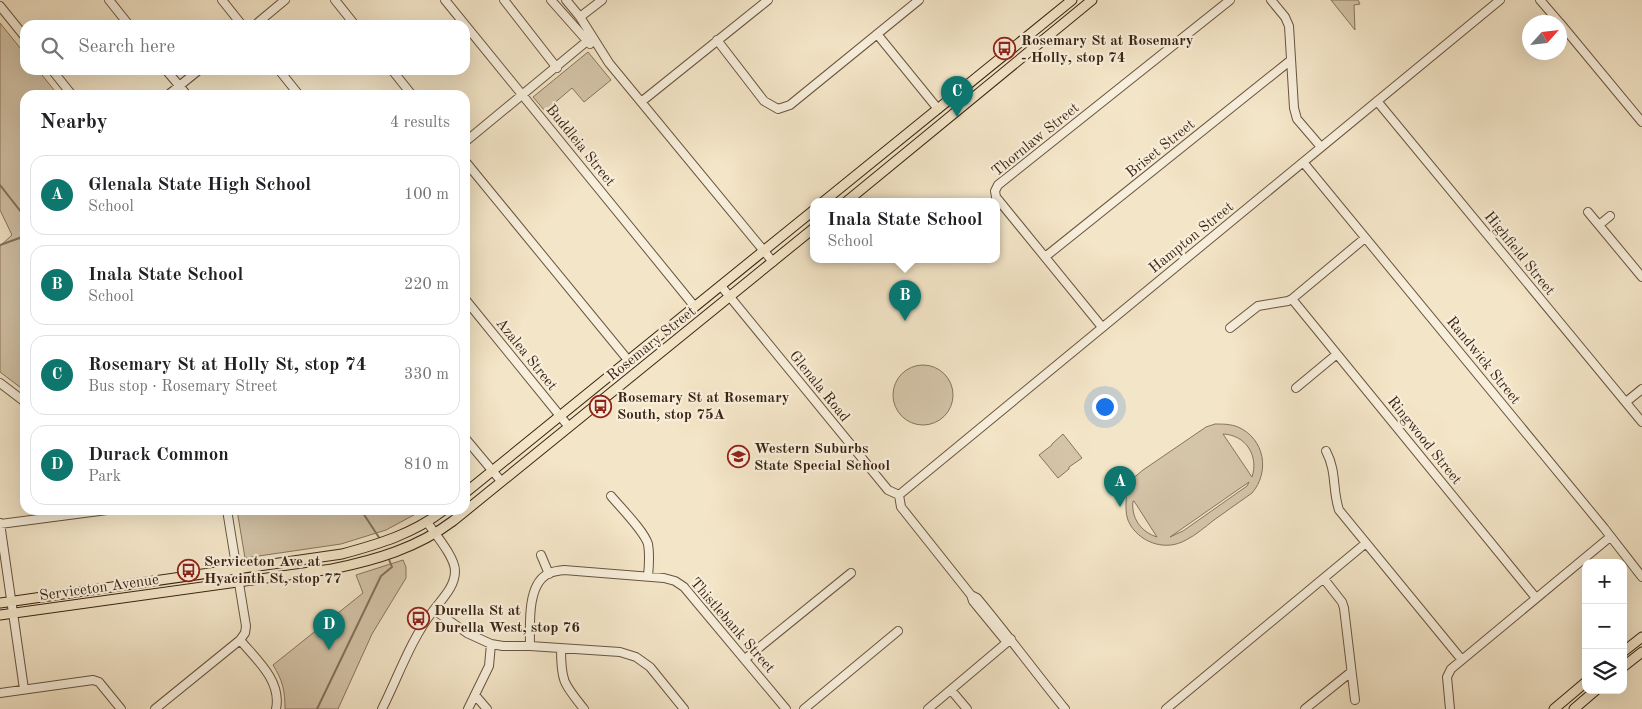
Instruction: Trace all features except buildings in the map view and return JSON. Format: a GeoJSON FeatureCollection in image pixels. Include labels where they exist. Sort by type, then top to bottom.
{"type":"FeatureCollection","features":[{"type":"Feature","properties":{"kind":"main road"},"geometry":{"type":"LineString","coordinates":[[828,198],[1072,0]]}},
{"type":"Feature","properties":{"kind":"main road"},"geometry":{"type":"LineString","coordinates":[[851,198],[1092,0]]}},
{"type":"Feature","properties":{"kind":"main road","name":"Rosemary Street"},"geometry":{"type":"LineString","coordinates":[[470,489],[810,213]]}},
{"type":"Feature","properties":{"kind":"main road","name":"Rosemary Street"},"geometry":{"type":"LineString","coordinates":[[470,505],[810,231]]}},
{"type":"Feature","properties":{"kind":"main road"},"geometry":{"type":"LineString","coordinates":[[427,522],[437,515]]}},
{"type":"Feature","properties":{"kind":"main road","name":"Rosemary Street"},"geometry":{"type":"LineString","coordinates":[[435,534],[458,515]]}},
{"type":"Feature","properties":{"kind":"main road","name":"Serviceton Avenue"},"geometry":{"type":"LineString","coordinates":[[0,603],[342,554],[388,541],[427,522]]}},
{"type":"Feature","properties":{"kind":"main road","name":"Serviceton Avenue"},"geometry":{"type":"LineString","coordinates":[[0,615],[332,569],[393,553],[435,534]]}},
{"type":"Feature","properties":{"kind":"main road"},"geometry":{"type":"LineString","coordinates":[[1627,649],[1642,636]]}},
{"type":"Feature","properties":{"kind":"main road"},"geometry":{"type":"LineString","coordinates":[[1627,664],[1642,652]]}},
{"type":"Feature","properties":{"kind":"main road"},"geometry":{"type":"LineString","coordinates":[[1554,709],[1582,685]]}},
{"type":"Feature","properties":{"kind":"main road"},"geometry":{"type":"LineString","coordinates":[[1574,709],[1591,694]]}},
{"type":"Feature","properties":{"kind":"street"},"geometry":{"type":"LineString","coordinates":[[109,0],[126,20]]}},
{"type":"Feature","properties":{"kind":"street"},"geometry":{"type":"LineString","coordinates":[[222,0],[238,20]]}},
{"type":"Feature","properties":{"kind":"street"},"geometry":{"type":"LineString","coordinates":[[261,20],[285,0]]}},
{"type":"Feature","properties":{"kind":"street"},"geometry":{"type":"LineString","coordinates":[[335,0],[351,20]]}},
{"type":"Feature","properties":{"kind":"street","name":"Buddleia Street"},"geometry":{"type":"LineString","coordinates":[[445,0],[461,20]]}},
{"type":"Feature","properties":{"kind":"street"},"geometry":{"type":"LineString","coordinates":[[504,0],[557,68]]}},
{"type":"Feature","properties":{"kind":"street"},"geometry":{"type":"LineString","coordinates":[[551,0],[590,40],[773,262]]}},
{"type":"Feature","properties":{"kind":"street"},"geometry":{"type":"LineString","coordinates":[[566,0],[580,17],[590,40]]}},
{"type":"Feature","properties":{"kind":"street"},"geometry":{"type":"LineString","coordinates":[[580,17],[602,0]]}},
{"type":"Feature","properties":{"kind":"street"},"geometry":{"type":"LineString","coordinates":[[642,102],[768,0]]}},
{"type":"Feature","properties":{"kind":"street"},"geometry":{"type":"LineString","coordinates":[[717,40],[764,100],[778,109],[790,105],[919,0]]}},
{"type":"Feature","properties":{"kind":"street","name":"Thornlaw Street"},"geometry":{"type":"LineString","coordinates":[[996,198],[995,191],[998,185],[1230,0]]}},
{"type":"Feature","properties":{"kind":"street"},"geometry":{"type":"LineString","coordinates":[[1271,0],[1285,17],[1289,26],[1294,108],[1297,118],[1321,147]]}},
{"type":"Feature","properties":{"kind":"street","name":"Hampton Street"},"geometry":{"type":"LineString","coordinates":[[899,495],[1500,0]]}},
{"type":"Feature","properties":{"kind":"street"},"geometry":{"type":"LineString","coordinates":[[1540,0],[1552,15]]}},
{"type":"Feature","properties":{"kind":"street"},"geometry":{"type":"LineString","coordinates":[[0,6],[20,31]]}},
{"type":"Feature","properties":{"kind":"street","name":"Buddleia Street"},"geometry":{"type":"LineString","coordinates":[[470,30],[695,307]]}},
{"type":"Feature","properties":{"kind":"street"},"geometry":{"type":"LineString","coordinates":[[1567,33],[1642,122]]}},
{"type":"Feature","properties":{"kind":"street"},"geometry":{"type":"LineString","coordinates":[[877,34],[938,109]]}},
{"type":"Feature","properties":{"kind":"street"},"geometry":{"type":"LineString","coordinates":[[470,138],[590,40]]}},
{"type":"Feature","properties":{"kind":"street","name":"Briset Street"},"geometry":{"type":"LineString","coordinates":[[1045,257],[1291,60]]}},
{"type":"Feature","properties":{"kind":"street"},"geometry":{"type":"LineString","coordinates":[[56,75],[68,90]]}},
{"type":"Feature","properties":{"kind":"street"},"geometry":{"type":"LineString","coordinates":[[170,75],[183,90]]}},
{"type":"Feature","properties":{"kind":"street"},"geometry":{"type":"LineString","coordinates":[[174,90],[193,75]]}},
{"type":"Feature","properties":{"kind":"street"},"geometry":{"type":"LineString","coordinates":[[283,75],[296,90]]}},
{"type":"Feature","properties":{"kind":"street"},"geometry":{"type":"LineString","coordinates":[[396,75],[408,90]]}},
{"type":"Feature","properties":{"kind":"street","name":"Highfield Street"},"geometry":{"type":"LineString","coordinates":[[1378,101],[1642,422]]}},
{"type":"Feature","properties":{"kind":"street","name":"Randwick Street"},"geometry":{"type":"LineString","coordinates":[[1303,162],[1604,528],[1642,577]]}},
{"type":"Feature","properties":{"kind":"street"},"geometry":{"type":"LineString","coordinates":[[470,167],[628,360]]}},
{"type":"Feature","properties":{"kind":"street","name":"Thornlaw Street"},"geometry":{"type":"LineString","coordinates":[[1000,203],[1102,327]]}},
{"type":"Feature","properties":{"kind":"street"},"geometry":{"type":"LineString","coordinates":[[1588,212],[1642,277]]}},
{"type":"Feature","properties":{"kind":"street"},"geometry":{"type":"LineString","coordinates":[[1599,225],[1610,216]]}},
{"type":"Feature","properties":{"kind":"street"},"geometry":{"type":"LineString","coordinates":[[1230,328],[1258,306],[1288,301],[1366,238]]}},
{"type":"Feature","properties":{"kind":"street","name":"Glenala Road"},"geometry":{"type":"LineString","coordinates":[[721,286],[888,490],[899,495],[901,507],[971,595],[973,602],[1023,657],[1065,709]]}},
{"type":"Feature","properties":{"kind":"street","name":"Ringwood Street"},"geometry":{"type":"LineString","coordinates":[[1292,298],[1536,598]]}},
{"type":"Feature","properties":{"kind":"street","name":"Azalea Street"},"geometry":{"type":"LineString","coordinates":[[470,305],[568,427]]}},
{"type":"Feature","properties":{"kind":"street"},"geometry":{"type":"LineString","coordinates":[[1296,388],[1337,354]]}},
{"type":"Feature","properties":{"kind":"street"},"geometry":{"type":"LineString","coordinates":[[0,383],[20,398]]}},
{"type":"Feature","properties":{"kind":"street"},"geometry":{"type":"LineString","coordinates":[[1626,402],[1642,388]]}},
{"type":"Feature","properties":{"kind":"street"},"geometry":{"type":"LineString","coordinates":[[470,444],[500,481]]}},
{"type":"Feature","properties":{"kind":"street"},"geometry":{"type":"LineString","coordinates":[[1326,451],[1332,464],[1336,502],[1339,510],[1462,660]]}},
{"type":"Feature","properties":{"kind":"street"},"geometry":{"type":"LineString","coordinates":[[611,496],[643,534],[649,553],[648,576]]}},
{"type":"Feature","properties":{"kind":"street"},"geometry":{"type":"LineString","coordinates":[[24,689],[0,524],[63,515]]}},
{"type":"Feature","properties":{"kind":"street"},"geometry":{"type":"LineString","coordinates":[[155,709],[240,640],[245,633],[246,626],[240,581],[236,570],[228,515]]}},
{"type":"Feature","properties":{"kind":"street"},"geometry":{"type":"LineString","coordinates":[[382,709],[424,623],[449,591],[454,581],[455,570],[452,560],[427,522]]}},
{"type":"Feature","properties":{"kind":"street"},"geometry":{"type":"LineString","coordinates":[[1450,709],[1447,677],[1451,669],[1610,537]]}},
{"type":"Feature","properties":{"kind":"street"},"geometry":{"type":"LineString","coordinates":[[1166,709],[1366,543]]}},
{"type":"Feature","properties":{"kind":"street"},"geometry":{"type":"LineString","coordinates":[[530,646],[533,593],[537,584],[548,574],[541,555]]}},
{"type":"Feature","properties":{"kind":"street","name":"Thistlebank Street"},"geometry":{"type":"LineString","coordinates":[[548,574],[564,570],[648,576],[675,581],[684,587],[786,709]]}},
{"type":"Feature","properties":{"kind":"street"},"geometry":{"type":"LineString","coordinates":[[745,660],[851,573]]}},
{"type":"Feature","properties":{"kind":"street"},"geometry":{"type":"LineString","coordinates":[[1324,579],[1342,602],[1344,608],[1355,700]]}},
{"type":"Feature","properties":{"kind":"street"},"geometry":{"type":"LineString","coordinates":[[434,610],[467,633],[491,644],[620,652],[636,657],[650,667],[684,709]]}},
{"type":"Feature","properties":{"kind":"street"},"geometry":{"type":"LineString","coordinates":[[804,709],[898,631]]}},
{"type":"Feature","properties":{"kind":"street"},"geometry":{"type":"LineString","coordinates":[[240,640],[270,676],[275,689],[276,709]]}},
{"type":"Feature","properties":{"kind":"street"},"geometry":{"type":"LineString","coordinates":[[928,709],[1009,641]]}},
{"type":"Feature","properties":{"kind":"street"},"geometry":{"type":"LineString","coordinates":[[468,709],[489,666],[491,644]]}},
{"type":"Feature","properties":{"kind":"street"},"geometry":{"type":"LineString","coordinates":[[562,649],[563,679],[584,709]]}},
{"type":"Feature","properties":{"kind":"street"},"geometry":{"type":"LineString","coordinates":[[1308,708],[1351,672]]}},
{"type":"Feature","properties":{"kind":"street"},"geometry":{"type":"LineString","coordinates":[[0,693],[93,680],[99,682],[121,709]]}},
{"type":"Feature","properties":{"kind":"street"},"geometry":{"type":"LineString","coordinates":[[952,690],[967,709]]}},
{"type":"Feature","properties":{"kind":"street"},"geometry":{"type":"LineString","coordinates":[[475,695],[486,709]]}},
{"type":"Feature","properties":{"kind":"shaded area"},"geometry":{"type":"Polygon","coordinates":[[[1331,0],[1358,0],[1360,4],[1354,5],[1355,30],[1331,0]]]}},
{"type":"Feature","properties":{"kind":"shaded area"},"geometry":{"type":"Polygon","coordinates":[[[0,23],[20,48],[20,75],[42,75],[54,90],[20,90],[20,387],[0,372],[0,246],[12,235],[0,210],[0,23]]]}},
{"type":"Feature","properties":{"kind":"shaded area"},"geometry":{"type":"Polygon","coordinates":[[[588,52],[611,80],[584,102],[572,88],[545,111],[533,97],[588,52]]]}},
{"type":"Feature","properties":{"kind":"shaded area"},"geometry":{"type":"Polygon","coordinates":[[[923,365],[939,370],[944,374],[948,379],[953,395],[948,411],[944,416],[939,420],[923,425],[907,420],[902,416],[898,411],[893,395],[898,379],[902,374],[907,370],[923,365]]]}},
{"type":"Feature","properties":{"kind":"shaded area"},"geometry":{"type":"Polygon","coordinates":[[[1215,424],[1232,425],[1247,432],[1254,439],[1262,457],[1263,466],[1258,485],[1252,493],[1186,540],[1171,545],[1156,544],[1149,541],[1136,532],[1128,520],[1126,490],[1124,486],[1143,470],[1206,427],[1215,424]],[[1223,434],[1252,477],[1254,462],[1249,448],[1238,438],[1223,434]],[[1249,482],[1170,537],[1183,531],[1247,486],[1249,482]],[[1134,501],[1133,507],[1138,524],[1146,532],[1157,537],[1134,501]]]}},
{"type":"Feature","properties":{"kind":"shaded area"},"geometry":{"type":"Polygon","coordinates":[[[1063,434],[1082,458],[1058,478],[1039,455],[1063,434]]]}},
{"type":"Feature","properties":{"kind":"shaded area"},"geometry":{"type":"Polygon","coordinates":[[[238,515],[414,515],[386,530],[341,544],[245,558],[238,515]]]}},
{"type":"Feature","properties":{"kind":"shaded area"},"geometry":{"type":"Polygon","coordinates":[[[403,560],[406,567],[406,578],[372,634],[338,709],[285,709],[283,686],[273,665],[363,593],[356,575],[403,560]]]}},
{"type":"Feature","properties":{"kind":"waterway"},"geometry":{"type":"LineString","coordinates":[[0,185],[20,211]]}},
{"type":"Feature","properties":{"kind":"waterway"},"geometry":{"type":"LineString","coordinates":[[0,245],[20,238]]}},
{"type":"Feature","properties":{"kind":"waterway"},"geometry":{"type":"LineString","coordinates":[[364,515],[380,539]]}},
{"type":"Feature","properties":{"kind":"waterway"},"geometry":{"type":"LineString","coordinates":[[317,709],[381,576],[392,567],[388,557]]}},
{"type":"Feature","properties":{"kind":"place","name":"Rosemary St at Rosemary - Holly, stop 74"},"geometry":{"type":"Point","coordinates":[1005,49]}},
{"type":"Feature","properties":{"kind":"place","name":"Rosemary St at Holly St, stop 74"},"geometry":{"type":"Point","coordinates":[957,117]}},
{"type":"Feature","properties":{"kind":"place","name":"Inala State School"},"geometry":{"type":"Point","coordinates":[905,321]}},
{"type":"Feature","properties":{"kind":"place","name":"Rosemary St at Rosemary South, stop 75A"},"geometry":{"type":"Point","coordinates":[601,406]}},
{"type":"Feature","properties":{"kind":"place","name":"Western Suburbs State Special School"},"geometry":{"type":"Point","coordinates":[738,457]}},
{"type":"Feature","properties":{"kind":"place","name":"Glenala State High School"},"geometry":{"type":"Point","coordinates":[1120,507]}},
{"type":"Feature","properties":{"kind":"place","name":"Serviceton Ave at Hyacinth St, stop 77"},"geometry":{"type":"Point","coordinates":[188,570]}},
{"type":"Feature","properties":{"kind":"place","name":"Durella St at Durella West, stop 76"},"geometry":{"type":"Point","coordinates":[418,619]}},
{"type":"Feature","properties":{"kind":"place","name":"Durack Common"},"geometry":{"type":"Point","coordinates":[329,650]}}]}
